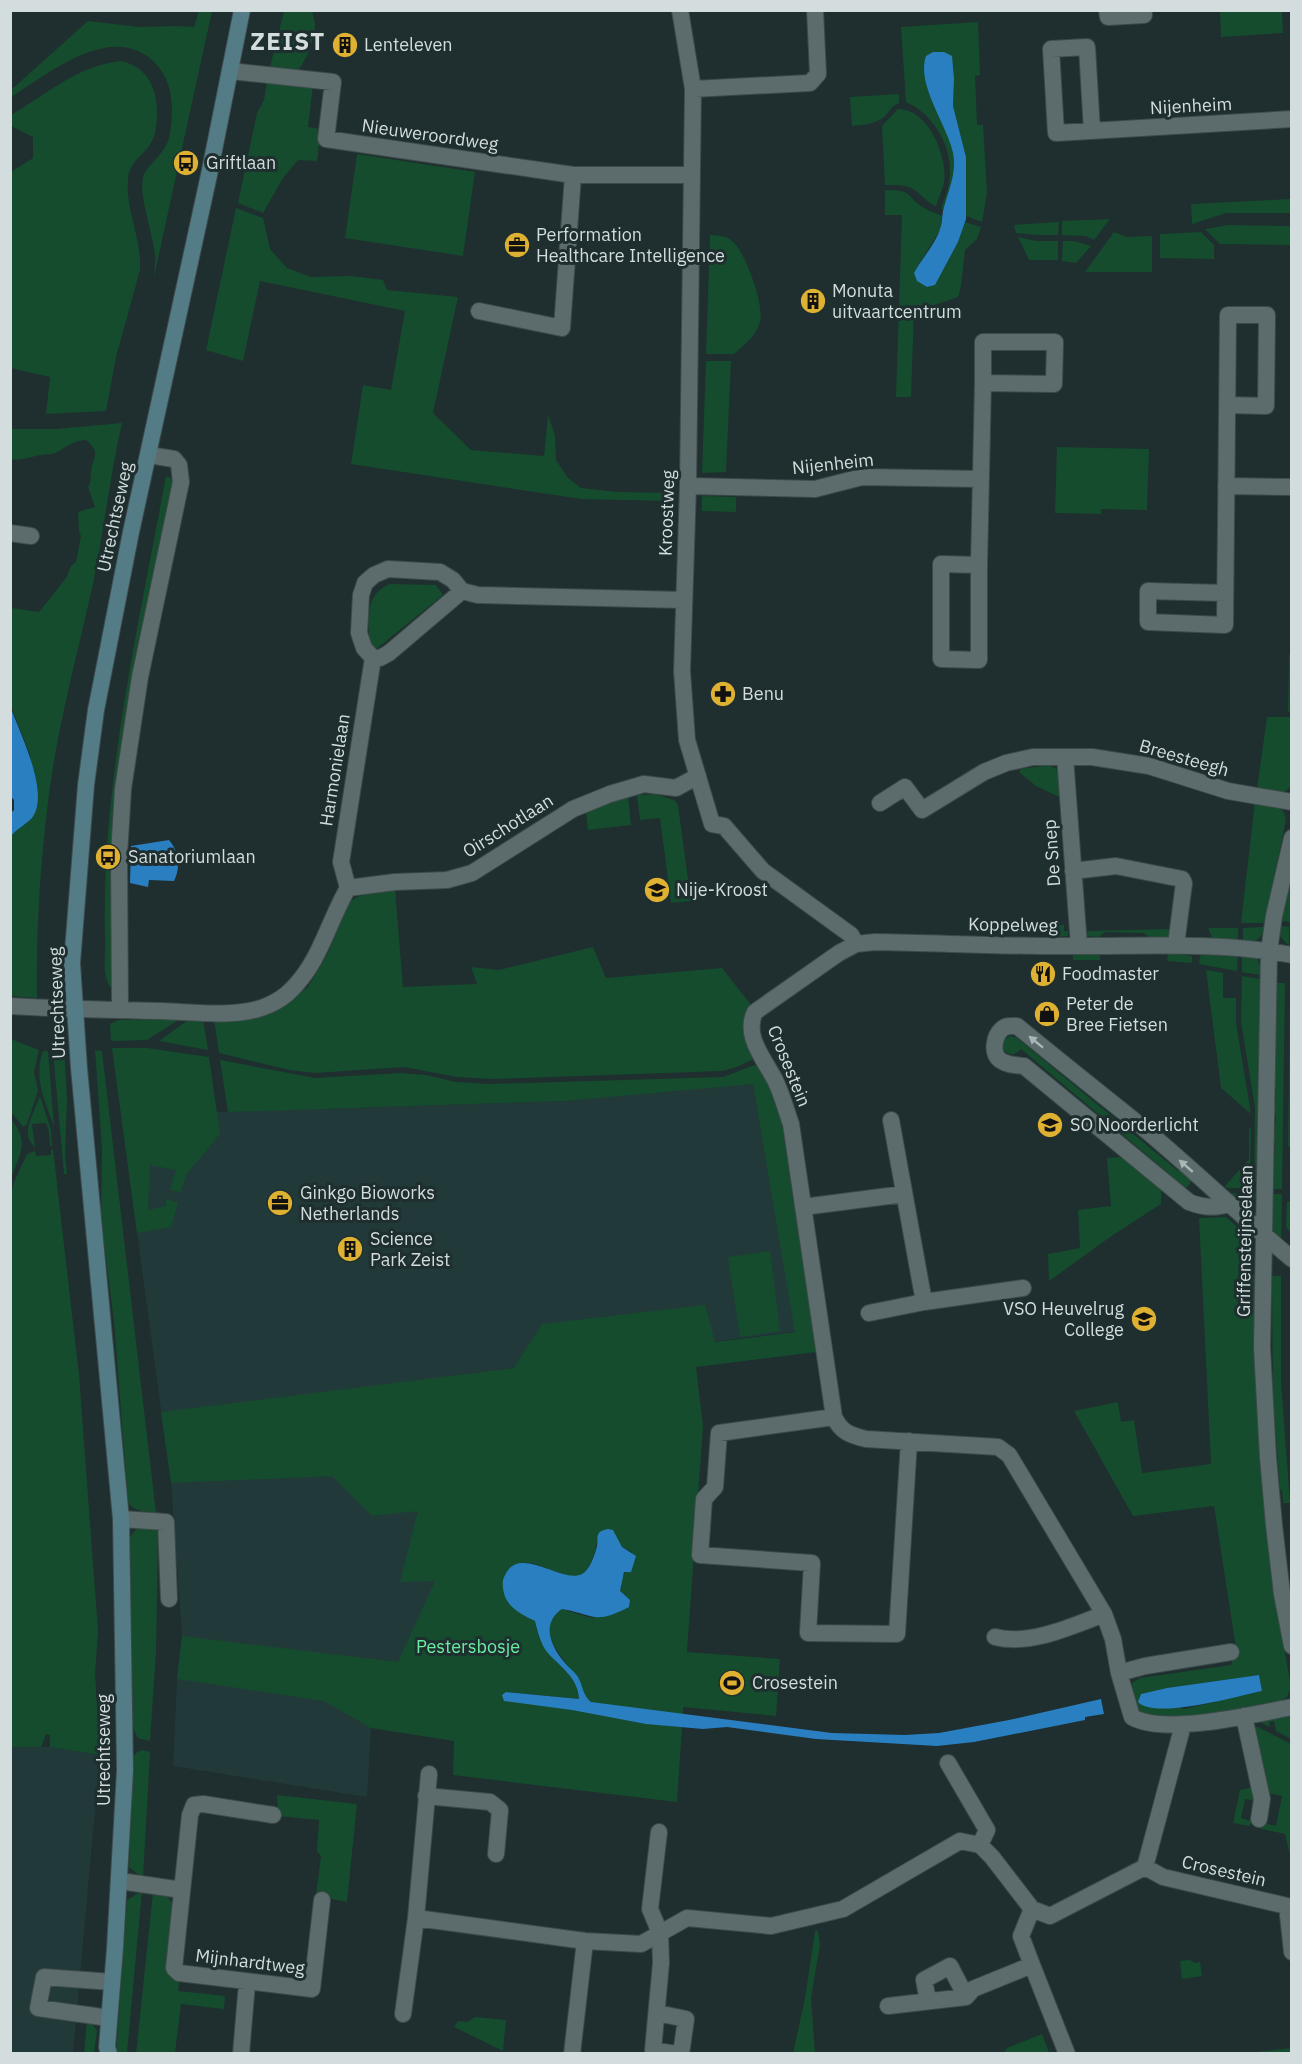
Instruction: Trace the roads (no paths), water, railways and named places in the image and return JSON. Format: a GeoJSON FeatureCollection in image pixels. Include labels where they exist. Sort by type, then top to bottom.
{"type":"FeatureCollection","features":[{"type":"Feature","properties":{"kind":"main road","name":"Utrechtseweg"},"geometry":{"type":"LineString","coordinates":[[106,2052],[120,1881],[125,1770],[121,1519],[72,963],[86,785],[96,710],[130,532],[149,455],[242,10]]}},
{"type":"Feature","properties":{"kind":"street","name":"Kroostweg"},"geometry":{"type":"LineString","coordinates":[[680,10],[693,89],[688,486],[682,671],[687,740],[712,824],[724,826],[763,871],[851,934],[856,944]]}},
{"type":"Feature","properties":{"kind":"street"},"geometry":{"type":"LineString","coordinates":[[693,89],[810,83],[818,74],[815,10]]}},
{"type":"Feature","properties":{"kind":"street"},"geometry":{"type":"LineString","coordinates":[[1107,10],[1108,17],[1144,15],[1143,10]]}},
{"type":"Feature","properties":{"kind":"street","name":"Nijenheim"},"geometry":{"type":"LineString","coordinates":[[1092,131],[1087,47],[1051,49],[1056,133],[1092,131],[1292,119]]}},
{"type":"Feature","properties":{"kind":"street","name":"Nieuweroordweg"},"geometry":{"type":"LineString","coordinates":[[230,71],[333,82],[326,139],[573,175],[691,175]]}},
{"type":"Feature","properties":{"kind":"street"},"geometry":{"type":"LineString","coordinates":[[479,311],[562,328],[573,175]]}},
{"type":"Feature","properties":{"kind":"street"},"geometry":{"type":"LineString","coordinates":[[1225,592],[1148,591],[1148,622],[1225,625],[1228,315],[1267,315],[1266,406],[1228,405]]}},
{"type":"Feature","properties":{"kind":"street"},"geometry":{"type":"LineString","coordinates":[[979,565],[941,564],[941,658],[979,660],[983,342],[1055,342],[1054,384],[983,383]]}},
{"type":"Feature","properties":{"kind":"street","name":"Utrechtseweg"},"geometry":{"type":"LineString","coordinates":[[120,1010],[119,893],[123,789],[140,677],[181,482],[179,465],[174,459],[149,455]]}},
{"type":"Feature","properties":{"kind":"street","name":"Nijenheim"},"geometry":{"type":"LineString","coordinates":[[688,486],[815,489],[862,477],[981,479]]}},
{"type":"Feature","properties":{"kind":"street"},"geometry":{"type":"LineString","coordinates":[[1226,486],[1292,487]]}},
{"type":"Feature","properties":{"kind":"street"},"geometry":{"type":"LineString","coordinates":[[10,533],[31,536]]}},
{"type":"Feature","properties":{"kind":"street"},"geometry":{"type":"LineString","coordinates":[[462,591],[389,653],[380,658],[373,658],[364,648],[359,633],[361,595],[365,583],[374,575],[388,569],[440,572],[453,580],[462,591],[478,595],[683,600]]}},
{"type":"Feature","properties":{"kind":"street","name":"Harmonielaan"},"geometry":{"type":"LineString","coordinates":[[348,888],[340,862],[373,658]]}},
{"type":"Feature","properties":{"kind":"street","name":"Breesteegh"},"geometry":{"type":"LineString","coordinates":[[880,803],[905,787],[922,810],[984,772],[1006,763],[1033,757],[1092,757],[1149,766],[1228,791],[1292,802]]}},
{"type":"Feature","properties":{"kind":"street","name":"De Snep"},"geometry":{"type":"LineString","coordinates":[[1065,757],[1079,946]]}},
{"type":"Feature","properties":{"kind":"street","name":"Oirschotlaan"},"geometry":{"type":"LineString","coordinates":[[348,888],[395,882],[447,880],[472,873],[573,809],[610,794],[644,784],[676,788],[698,776]]}},
{"type":"Feature","properties":{"kind":"street","name":"Griffensteijnselaan"},"geometry":{"type":"LineString","coordinates":[[1292,838],[1274,916],[1269,951],[1262,1348],[1268,1457],[1282,1594],[1292,1646]]}},
{"type":"Feature","properties":{"kind":"street"},"geometry":{"type":"LineString","coordinates":[[1073,871],[1116,866],[1182,879],[1184,883],[1176,945]]}},
{"type":"Feature","properties":{"kind":"street"},"geometry":{"type":"LineString","coordinates":[[10,1006],[226,1013],[251,1011],[271,1004],[288,993],[302,978],[317,955],[348,888]]}},
{"type":"Feature","properties":{"kind":"street","name":"Koppelweg"},"geometry":{"type":"LineString","coordinates":[[754,1012],[839,953],[856,944],[875,942],[1079,946],[1176,945],[1269,951],[1292,955]]}},
{"type":"Feature","properties":{"kind":"street","name":"Crosestein"},"geometry":{"type":"LineString","coordinates":[[754,1012],[750,1021],[753,1037],[776,1082],[791,1125],[834,1417]]}},
{"type":"Feature","properties":{"kind":"street"},"geometry":{"type":"LineString","coordinates":[[1230,1204],[1218,1208],[1201,1207],[1189,1202],[1024,1066],[1010,1065],[999,1059],[994,1043],[1002,1029],[1007,1026],[1017,1026],[1142,1128],[1230,1204],[1265,1237],[1292,1259]]}},
{"type":"Feature","properties":{"kind":"street"},"geometry":{"type":"LineString","coordinates":[[891,1120],[924,1302]]}},
{"type":"Feature","properties":{"kind":"street"},"geometry":{"type":"LineString","coordinates":[[804,1208],[904,1194]]}},
{"type":"Feature","properties":{"kind":"street"},"geometry":{"type":"LineString","coordinates":[[869,1313],[924,1302],[1023,1288]]}},
{"type":"Feature","properties":{"kind":"street"},"geometry":{"type":"LineString","coordinates":[[909,1441],[897,1634],[808,1633],[812,1563],[700,1555],[704,1499],[715,1487],[719,1432],[834,1417],[839,1427],[851,1435],[866,1439],[909,1441],[998,1448],[1009,1455],[1104,1614],[1113,1639],[1119,1673],[1132,1718],[1140,1722],[1183,1725],[1292,1707]]}},
{"type":"Feature","properties":{"kind":"street"},"geometry":{"type":"LineString","coordinates":[[121,1519],[166,1522],[169,1599]]}},
{"type":"Feature","properties":{"kind":"street"},"geometry":{"type":"LineString","coordinates":[[995,1637],[1004,1639],[1052,1634],[1104,1614]]}},
{"type":"Feature","properties":{"kind":"street"},"geometry":{"type":"LineString","coordinates":[[1119,1673],[1145,1666],[1231,1652]]}},
{"type":"Feature","properties":{"kind":"street"},"geometry":{"type":"LineString","coordinates":[[1244,1716],[1262,1799],[1259,1819]]}},
{"type":"Feature","properties":{"kind":"street"},"geometry":{"type":"LineString","coordinates":[[416,1918],[585,1941],[641,1944],[687,1918],[771,1926],[843,1909],[960,1842],[980,1845],[1032,1909],[1050,1916],[1145,1867],[1183,1725]]}},
{"type":"Feature","properties":{"kind":"street"},"geometry":{"type":"LineString","coordinates":[[948,1763],[987,1830],[980,1845]]}},
{"type":"Feature","properties":{"kind":"street"},"geometry":{"type":"LineString","coordinates":[[403,2014],[416,1918],[429,1774]]}},
{"type":"Feature","properties":{"kind":"street"},"geometry":{"type":"LineString","coordinates":[[426,1796],[490,1802],[500,1810],[496,1854]]}},
{"type":"Feature","properties":{"kind":"street","name":"Mijnhardtweg"},"geometry":{"type":"LineString","coordinates":[[273,1815],[204,1804],[194,1805],[190,1815],[174,1968],[179,1973],[247,1983],[312,1989],[322,1900]]}},
{"type":"Feature","properties":{"kind":"street"},"geometry":{"type":"LineString","coordinates":[[659,1832],[650,1910],[660,1933],[661,1963],[652,2052],[676,2054]]}},
{"type":"Feature","properties":{"kind":"street","name":"Crosestein"},"geometry":{"type":"LineString","coordinates":[[1145,1867],[1163,1877],[1287,1906],[1292,1952]]}},
{"type":"Feature","properties":{"kind":"street"},"geometry":{"type":"LineString","coordinates":[[120,1881],[182,1890]]}},
{"type":"Feature","properties":{"kind":"street"},"geometry":{"type":"LineString","coordinates":[[1032,1909],[1021,1936],[1067,2054]]}},
{"type":"Feature","properties":{"kind":"street"},"geometry":{"type":"LineString","coordinates":[[572,2054],[585,1941]]}},
{"type":"Feature","properties":{"kind":"street"},"geometry":{"type":"LineString","coordinates":[[888,2006],[966,1997],[973,1989],[1032,1965]]}},
{"type":"Feature","properties":{"kind":"street"},"geometry":{"type":"LineString","coordinates":[[928,2001],[924,1980],[950,1966],[966,1997]]}},
{"type":"Feature","properties":{"kind":"street"},"geometry":{"type":"LineString","coordinates":[[109,2018],[38,2008],[44,1977],[112,1982]]}},
{"type":"Feature","properties":{"kind":"street"},"geometry":{"type":"LineString","coordinates":[[241,2054],[247,1983]]}},
{"type":"Feature","properties":{"kind":"street"},"geometry":{"type":"LineString","coordinates":[[657,2013],[686,2019],[681,2054]]}},
{"type":"Feature","properties":{"kind":"water"},"geometry":{"type":"Polygon","coordinates":[[[933,52],[944,52],[952,56],[953,106],[966,157],[966,219],[958,242],[935,285],[927,287],[917,281],[914,273],[938,234],[954,168],[950,142],[925,79],[926,56],[933,52]]]}},
{"type":"Feature","properties":{"kind":"water"},"geometry":{"type":"Polygon","coordinates":[[[10,706],[32,762],[38,794],[37,807],[32,818],[11,836],[11,813],[14,810],[14,800],[10,796],[10,706]]]}},
{"type":"Feature","properties":{"kind":"water"},"geometry":{"type":"Polygon","coordinates":[[[169,840],[178,860],[178,870],[174,881],[149,880],[148,887],[130,883],[131,846],[169,840]]]}},
{"type":"Feature","properties":{"kind":"water"},"geometry":{"type":"Polygon","coordinates":[[[608,1529],[613,1530],[622,1547],[636,1556],[631,1572],[624,1572],[620,1591],[630,1600],[629,1607],[601,1617],[562,1609],[555,1615],[550,1628],[555,1649],[578,1677],[591,1702],[832,1733],[905,1735],[939,1733],[1101,1699],[1104,1714],[1085,1717],[1085,1720],[974,1742],[937,1746],[816,1739],[727,1727],[703,1729],[646,1724],[572,1710],[504,1701],[502,1695],[506,1692],[579,1699],[572,1678],[545,1649],[535,1621],[516,1610],[507,1600],[503,1580],[509,1569],[518,1564],[528,1563],[563,1574],[573,1576],[582,1574],[593,1557],[599,1533],[608,1529]]]}},
{"type":"Feature","properties":{"kind":"water"},"geometry":{"type":"Polygon","coordinates":[[[1259,1675],[1262,1691],[1178,1708],[1147,1707],[1138,1702],[1141,1694],[1167,1688],[1259,1675]]]}},
{"type":"Feature","properties":{"kind":"place","name":"Lenteleven"},"geometry":{"type":"Point","coordinates":[345,45]}},
{"type":"Feature","properties":{"kind":"place","name":"Griftlaan"},"geometry":{"type":"Point","coordinates":[186,163]}},
{"type":"Feature","properties":{"kind":"place","name":"Performation Healthcare Intelligence"},"geometry":{"type":"Point","coordinates":[517,245]}},
{"type":"Feature","properties":{"kind":"place","name":"Monuta uitvaartcentrum"},"geometry":{"type":"Point","coordinates":[813,301]}},
{"type":"Feature","properties":{"kind":"place","name":"Benu"},"geometry":{"type":"Point","coordinates":[723,694]}},
{"type":"Feature","properties":{"kind":"place","name":"Sanatoriumlaan"},"geometry":{"type":"Point","coordinates":[108,857]}},
{"type":"Feature","properties":{"kind":"place","name":"Nije-Kroost"},"geometry":{"type":"Point","coordinates":[657,890]}},
{"type":"Feature","properties":{"kind":"place","name":"Foodmaster"},"geometry":{"type":"Point","coordinates":[1043,974]}},
{"type":"Feature","properties":{"kind":"place","name":"Peter de Bree Fietsen"},"geometry":{"type":"Point","coordinates":[1047,1014]}},
{"type":"Feature","properties":{"kind":"place","name":"SO Noorderlicht"},"geometry":{"type":"Point","coordinates":[1050,1125]}},
{"type":"Feature","properties":{"kind":"place","name":"Ginkgo Bioworks Netherlands"},"geometry":{"type":"Point","coordinates":[280,1203]}},
{"type":"Feature","properties":{"kind":"place","name":"Science Park Zeist"},"geometry":{"type":"Point","coordinates":[350,1249]}},
{"type":"Feature","properties":{"kind":"place","name":"VSO Heuvelrug College"},"geometry":{"type":"Point","coordinates":[1144,1319]}},
{"type":"Feature","properties":{"kind":"place","name":"Crosestein"},"geometry":{"type":"Point","coordinates":[732,1683]}},
{"type":"Feature","properties":{"kind":"district","name":"ZEIST"},"geometry":{"type":"Point","coordinates":[288,42]}},
{"type":"Feature","properties":{"kind":"park label","name":"Pestersbosje"},"geometry":{"type":"Point","coordinates":[468,1647]}}]}
